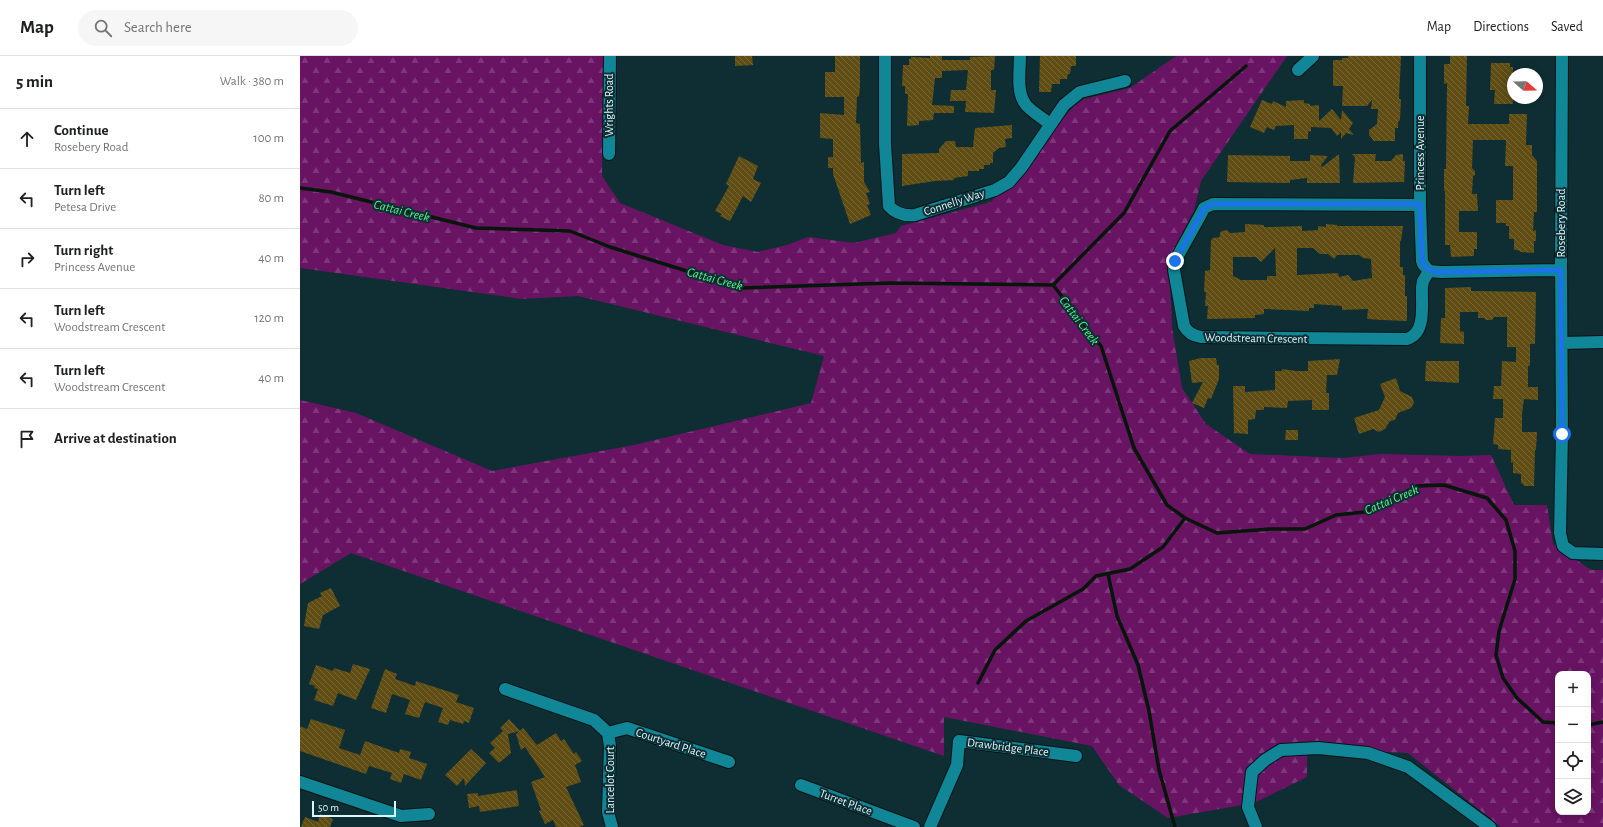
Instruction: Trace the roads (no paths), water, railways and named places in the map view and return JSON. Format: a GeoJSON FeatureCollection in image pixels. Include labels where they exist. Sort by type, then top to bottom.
{"type":"FeatureCollection","features":[{"type":"Feature","properties":{"kind":"street","name":"Wrights Road"},"geometry":{"type":"LineString","coordinates":[[609,154],[610,56]]}},
{"type":"Feature","properties":{"kind":"street","name":"Connelly Way"},"geometry":{"type":"LineString","coordinates":[[885,56],[885,144],[889,206],[896,213],[909,216],[995,190],[1008,182],[1021,168],[1064,105],[1080,92],[1125,81]]}},
{"type":"Feature","properties":{"kind":"street"},"geometry":{"type":"LineString","coordinates":[[1020,56],[1020,90],[1022,99],[1026,106],[1050,124]]}},
{"type":"Feature","properties":{"kind":"street"},"geometry":{"type":"LineString","coordinates":[[1298,70],[1313,56]]}},
{"type":"Feature","properties":{"kind":"street","name":"Princess Avenue"},"geometry":{"type":"LineString","coordinates":[[1420,56],[1420,204],[1422,261],[1429,271]]}},
{"type":"Feature","properties":{"kind":"street","name":"Rosebery Road"},"geometry":{"type":"LineString","coordinates":[[1562,56],[1562,434],[1560,533],[1563,546],[1573,553],[1603,554]]}},
{"type":"Feature","properties":{"kind":"street","name":"Woodstream Crescent"},"geometry":{"type":"LineString","coordinates":[[1420,204],[1213,204],[1204,208],[1175,261],[1174,270],[1184,326],[1186,330],[1201,338],[1407,339],[1413,337],[1418,332],[1421,325],[1422,287],[1423,281],[1429,271]]}},
{"type":"Feature","properties":{"kind":"street"},"geometry":{"type":"LineString","coordinates":[[1429,271],[1561,270]]}},
{"type":"Feature","properties":{"kind":"street"},"geometry":{"type":"LineString","coordinates":[[1562,343],[1603,342]]}},
{"type":"Feature","properties":{"kind":"street"},"geometry":{"type":"LineString","coordinates":[[505,689],[594,720],[608,734]]}},
{"type":"Feature","properties":{"kind":"street","name":"Courtyard Place"},"geometry":{"type":"LineString","coordinates":[[608,734],[626,728],[728,762]]}},
{"type":"Feature","properties":{"kind":"street","name":"Lancelot Court"},"geometry":{"type":"LineString","coordinates":[[608,734],[610,746],[608,812],[612,827]]}},
{"type":"Feature","properties":{"kind":"street","name":"Drawbridge Place"},"geometry":{"type":"LineString","coordinates":[[930,827],[957,764],[959,742],[1076,756]]}},
{"type":"Feature","properties":{"kind":"street"},"geometry":{"type":"LineString","coordinates":[[1256,827],[1248,807],[1252,772],[1265,760],[1281,750],[1318,748],[1368,753],[1408,767],[1490,827]]}},
{"type":"Feature","properties":{"kind":"street"},"geometry":{"type":"LineString","coordinates":[[300,782],[401,816],[429,814]]}},
{"type":"Feature","properties":{"kind":"street","name":"Turret Place"},"geometry":{"type":"LineString","coordinates":[[801,785],[914,827]]}},
{"type":"Feature","properties":{"kind":"waterway"},"geometry":{"type":"LineString","coordinates":[[1053,285],[1124,213],[1170,131],[1246,66]]}},
{"type":"Feature","properties":{"kind":"waterway","name":"Cattai Creek"},"geometry":{"type":"LineString","coordinates":[[300,188],[331,192],[476,228],[570,231],[610,247],[741,288],[890,283],[1053,285],[1101,346],[1134,448],[1167,505],[1185,518],[1217,533],[1270,529],[1305,529],[1336,515],[1365,512],[1417,486],[1444,485],[1487,498],[1506,520],[1515,551],[1515,579],[1499,631],[1496,655],[1503,678],[1517,698],[1543,722],[1555,723]]}},
{"type":"Feature","properties":{"kind":"waterway"},"geometry":{"type":"LineString","coordinates":[[978,683],[995,650],[1026,621],[1083,589],[1096,576],[1130,569],[1163,547],[1185,518]]}},
{"type":"Feature","properties":{"kind":"waterway"},"geometry":{"type":"LineString","coordinates":[[1108,574],[1117,616],[1138,665],[1149,711],[1159,770],[1175,827]]}},
{"type":"Feature","properties":{"kind":"waterway","name":"Cattai Creek"},"geometry":{"type":"LineString","coordinates":[[1591,724],[1603,722]]}}]}
